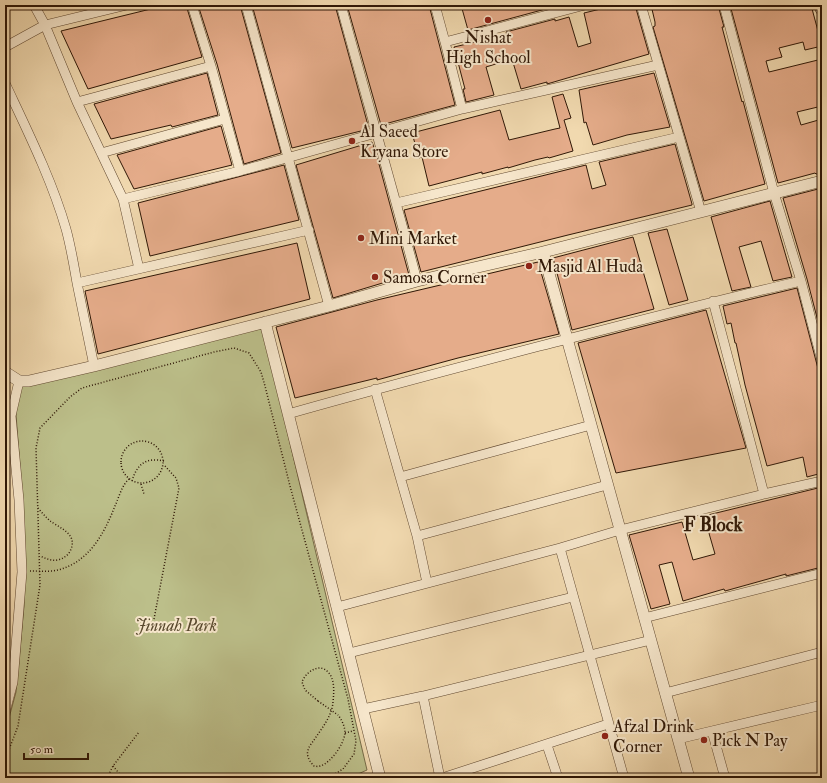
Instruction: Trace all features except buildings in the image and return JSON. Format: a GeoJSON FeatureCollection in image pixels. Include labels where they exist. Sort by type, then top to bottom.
{"type":"FeatureCollection","features":[{"type":"Feature","properties":{"kind":"main road"},"geometry":{"type":"LineString","coordinates":[[821,5],[822,9]]}},
{"type":"Feature","properties":{"kind":"street"},"geometry":{"type":"LineString","coordinates":[[34,5],[45,26],[77,102],[122,199],[139,269]]}},
{"type":"Feature","properties":{"kind":"street"},"geometry":{"type":"LineString","coordinates":[[5,47],[45,26],[109,7],[127,5]]}},
{"type":"Feature","properties":{"kind":"street"},"geometry":{"type":"LineString","coordinates":[[192,5],[211,66],[240,171]]}},
{"type":"Feature","properties":{"kind":"street"},"geometry":{"type":"LineString","coordinates":[[246,5],[329,306]]}},
{"type":"Feature","properties":{"kind":"street"},"geometry":{"type":"LineString","coordinates":[[340,5],[417,281]]}},
{"type":"Feature","properties":{"kind":"street"},"geometry":{"type":"LineString","coordinates":[[435,5],[462,109]]}},
{"type":"Feature","properties":{"kind":"street"},"geometry":{"type":"LineString","coordinates":[[445,42],[585,5]]}},
{"type":"Feature","properties":{"kind":"street"},"geometry":{"type":"LineString","coordinates":[[641,5],[701,212]]}},
{"type":"Feature","properties":{"kind":"street"},"geometry":{"type":"LineString","coordinates":[[724,5],[774,193],[801,281],[822,361]]}},
{"type":"Feature","properties":{"kind":"street"},"geometry":{"type":"LineString","coordinates":[[122,199],[240,171],[375,132],[462,109],[658,65]]}},
{"type":"Feature","properties":{"kind":"street"},"geometry":{"type":"LineString","coordinates":[[77,102],[211,66]]}},
{"type":"Feature","properties":{"kind":"street"},"geometry":{"type":"LineString","coordinates":[[5,83],[39,158],[67,230],[94,366]]}},
{"type":"Feature","properties":{"kind":"street"},"geometry":{"type":"LineString","coordinates":[[101,154],[225,119]]}},
{"type":"Feature","properties":{"kind":"street"},"geometry":{"type":"LineString","coordinates":[[396,203],[679,137]]}},
{"type":"Feature","properties":{"kind":"street"},"geometry":{"type":"LineString","coordinates":[[5,372],[19,381],[29,381],[94,366],[329,306],[417,281],[543,252],[822,180]]}},
{"type":"Feature","properties":{"kind":"street"},"geometry":{"type":"LineString","coordinates":[[77,283],[309,230]]}},
{"type":"Feature","properties":{"kind":"street"},"geometry":{"type":"LineString","coordinates":[[543,252],[689,778]]}},
{"type":"Feature","properties":{"kind":"street"},"geometry":{"type":"LineString","coordinates":[[288,414],[375,389],[567,339],[801,281]]}},
{"type":"Feature","properties":{"kind":"street"},"geometry":{"type":"LineString","coordinates":[[713,302],[764,494]]}},
{"type":"Feature","properties":{"kind":"street"},"geometry":{"type":"LineString","coordinates":[[265,322],[380,778]]}},
{"type":"Feature","properties":{"kind":"street"},"geometry":{"type":"LineString","coordinates":[[5,712],[13,682],[22,572],[19,500],[11,416],[19,381]]}},
{"type":"Feature","properties":{"kind":"street"},"geometry":{"type":"LineString","coordinates":[[375,389],[417,536],[427,583]]}},
{"type":"Feature","properties":{"kind":"street"},"geometry":{"type":"LineString","coordinates":[[400,477],[591,425]]}},
{"type":"Feature","properties":{"kind":"street"},"geometry":{"type":"LineString","coordinates":[[337,607],[560,548],[620,530],[822,481]]}},
{"type":"Feature","properties":{"kind":"street"},"geometry":{"type":"LineString","coordinates":[[417,536],[607,485]]}},
{"type":"Feature","properties":{"kind":"street"},"geometry":{"type":"LineString","coordinates":[[560,548],[624,778]]}},
{"type":"Feature","properties":{"kind":"street"},"geometry":{"type":"LineString","coordinates":[[644,618],[822,573]]}},
{"type":"Feature","properties":{"kind":"street"},"geometry":{"type":"LineString","coordinates":[[349,654],[573,597]]}},
{"type":"Feature","properties":{"kind":"street"},"geometry":{"type":"LineString","coordinates":[[363,709],[423,696],[651,640]]}},
{"type":"Feature","properties":{"kind":"street"},"geometry":{"type":"LineString","coordinates":[[665,693],[822,652]]}},
{"type":"Feature","properties":{"kind":"street"},"geometry":{"type":"LineString","coordinates":[[423,696],[441,778],[547,745],[608,724]]}},
{"type":"Feature","properties":{"kind":"street"},"geometry":{"type":"LineString","coordinates":[[678,739],[822,705]]}},
{"type":"Feature","properties":{"kind":"street"},"geometry":{"type":"LineString","coordinates":[[712,731],[725,778]]}},
{"type":"Feature","properties":{"kind":"street"},"geometry":{"type":"LineString","coordinates":[[547,745],[558,778]]}},
{"type":"Feature","properties":{"kind":"path"},"geometry":{"type":"LineString","coordinates":[[5,760],[18,726],[40,585],[36,448],[40,428],[54,413],[82,388],[214,352],[234,348],[249,353],[261,372],[292,494],[348,699],[356,741],[354,754],[343,769],[328,778]]}},
{"type":"Feature","properties":{"kind":"path"},"geometry":{"type":"LineString","coordinates":[[144,441],[154,444],[161,452],[164,461],[160,475],[156,479],[141,484],[131,480],[123,472],[121,462],[126,448],[135,443],[144,441]]}},
{"type":"Feature","properties":{"kind":"path"},"geometry":{"type":"LineString","coordinates":[[40,571],[57,570],[70,566],[79,561],[94,546],[106,526],[124,486],[131,480],[137,469],[146,461],[155,459],[164,461]]}},
{"type":"Feature","properties":{"kind":"path"},"geometry":{"type":"LineString","coordinates":[[154,620],[179,488],[176,478],[164,465]]}},
{"type":"Feature","properties":{"kind":"path"},"geometry":{"type":"LineString","coordinates":[[141,484],[144,494]]}},
{"type":"Feature","properties":{"kind":"path"},"geometry":{"type":"LineString","coordinates":[[38,508],[48,520],[68,533],[72,538],[73,544],[68,555],[62,559],[50,560],[40,556]]}},
{"type":"Feature","properties":{"kind":"path"},"geometry":{"type":"LineString","coordinates":[[345,733],[341,748],[330,759],[321,766],[314,766],[310,762],[307,750],[323,728],[333,704],[334,688],[329,674],[324,669],[320,668],[306,674],[302,682],[305,690],[318,702],[338,715],[342,720],[345,733]]}},
{"type":"Feature","properties":{"kind":"path"},"geometry":{"type":"LineString","coordinates":[[345,733],[354,731]]}},
{"type":"Feature","properties":{"kind":"path"},"geometry":{"type":"LineString","coordinates":[[107,778],[113,766],[139,732]]}},
{"type":"Feature","properties":{"kind":"path"},"geometry":{"type":"LineString","coordinates":[[113,766],[123,778]]}},
{"type":"Feature","properties":{"kind":"green space","name":"Jinnah Park"},"geometry":{"type":"Polygon","coordinates":[[[263,328],[367,770],[349,778],[5,778],[5,733],[16,692],[24,606],[19,500],[22,494],[14,388],[263,328]]]}},
{"type":"Feature","properties":{"kind":"place","name":"Nishat High School"},"geometry":{"type":"Point","coordinates":[488,20]}},
{"type":"Feature","properties":{"kind":"place","name":"Al Saeed Kryana Store"},"geometry":{"type":"Point","coordinates":[352,141]}},
{"type":"Feature","properties":{"kind":"place","name":"Mini Market"},"geometry":{"type":"Point","coordinates":[361,238]}},
{"type":"Feature","properties":{"kind":"place","name":"Masjid Al Huda"},"geometry":{"type":"Point","coordinates":[529,266]}},
{"type":"Feature","properties":{"kind":"place","name":"Samosa Corner"},"geometry":{"type":"Point","coordinates":[375,277]}},
{"type":"Feature","properties":{"kind":"place","name":"Afzal Drink Corner"},"geometry":{"type":"Point","coordinates":[605,736]}},
{"type":"Feature","properties":{"kind":"place","name":"Pick N Pay"},"geometry":{"type":"Point","coordinates":[704,740]}},
{"type":"Feature","properties":{"kind":"district","name":"F Block"},"geometry":{"type":"Point","coordinates":[713,524]}}]}
